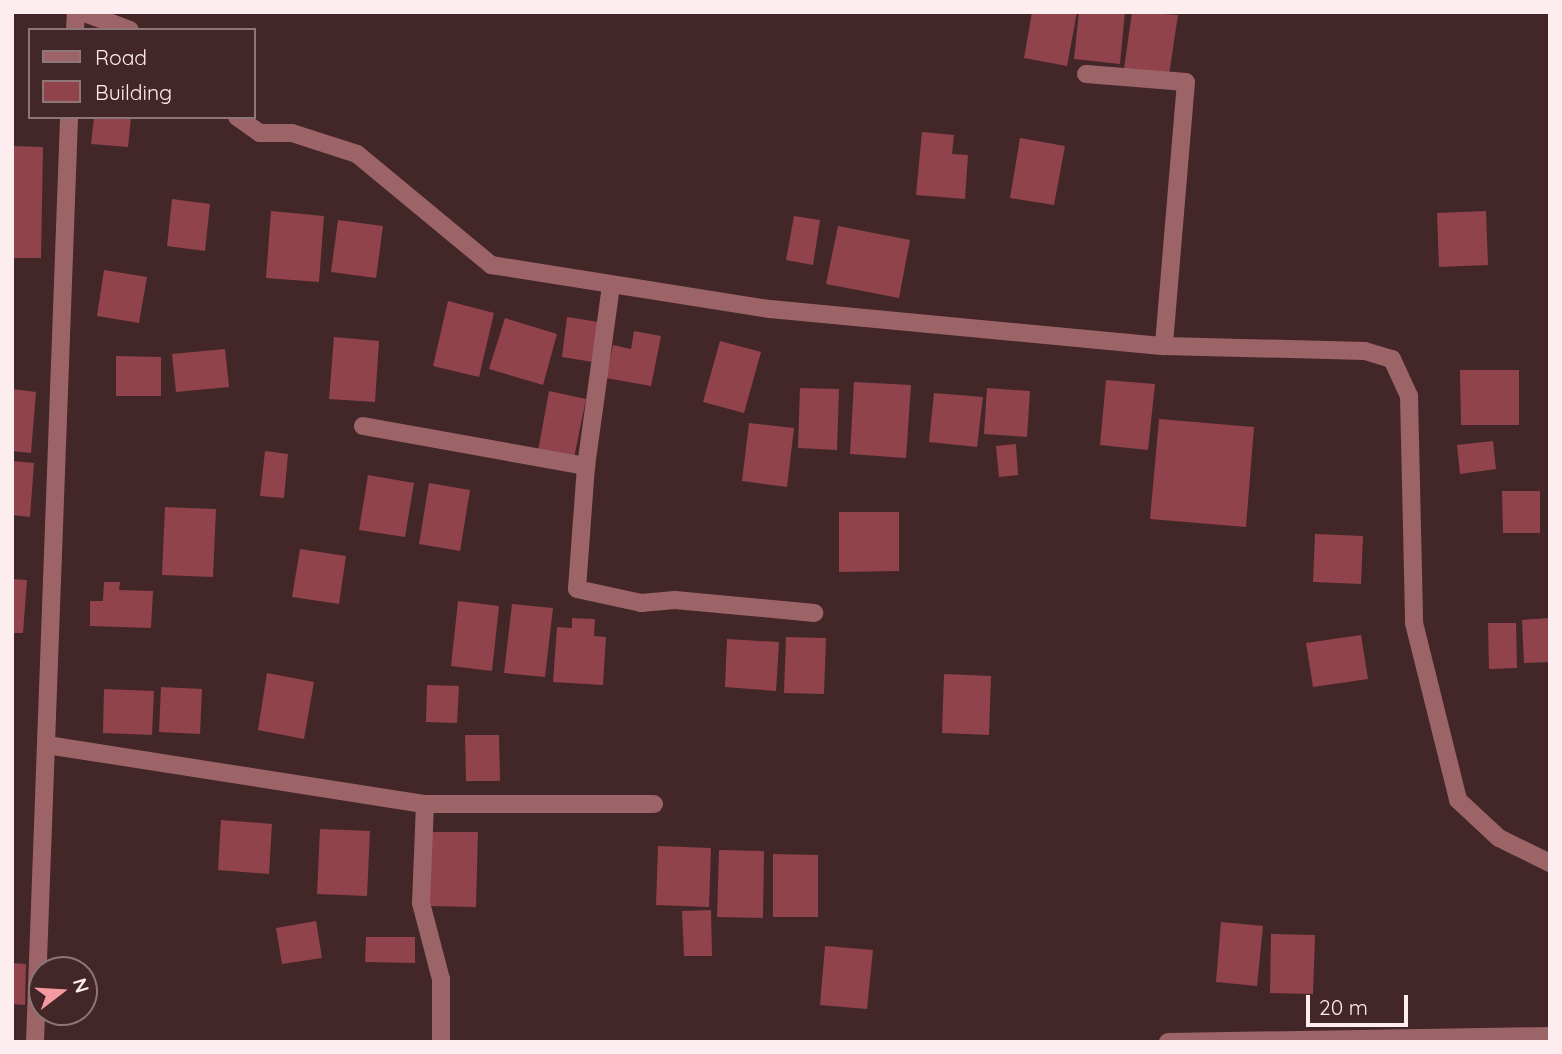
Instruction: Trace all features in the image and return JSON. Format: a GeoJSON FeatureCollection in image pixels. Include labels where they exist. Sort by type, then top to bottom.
{"type":"FeatureCollection","features":[{"type":"Feature","properties":{"kind":"street"},"geometry":{"type":"LineString","coordinates":[[82,12],[125,28]]}},
{"type":"Feature","properties":{"kind":"street"},"geometry":{"type":"LineString","coordinates":[[1086,74],[1186,82],[1164,346]]}},
{"type":"Feature","properties":{"kind":"street"},"geometry":{"type":"LineString","coordinates":[[35,1042],[69,119]]}},
{"type":"Feature","properties":{"kind":"street"},"geometry":{"type":"LineString","coordinates":[[240,119],[260,133],[292,133],[357,154],[491,265],[770,309],[1164,346],[1365,351],[1392,359],[1409,396],[1414,623],[1458,800],[1499,838],[1550,863]]}},
{"type":"Feature","properties":{"kind":"street"},"geometry":{"type":"LineString","coordinates":[[611,286],[586,467],[577,589],[641,603],[676,600],[814,613]]}},
{"type":"Feature","properties":{"kind":"street"},"geometry":{"type":"LineString","coordinates":[[363,426],[586,467]]}},
{"type":"Feature","properties":{"kind":"street"},"geometry":{"type":"LineString","coordinates":[[47,745],[425,804],[654,804]]}},
{"type":"Feature","properties":{"kind":"street"},"geometry":{"type":"LineString","coordinates":[[425,804],[421,903],[441,979],[441,1042]]}},
{"type":"Feature","properties":{"kind":"street"},"geometry":{"type":"LineString","coordinates":[[1168,1042],[1550,1037]]}},
{"type":"Feature","properties":{"kind":"building"},"geometry":{"type":"Polygon","coordinates":[[[1032,12],[1077,12],[1067,66],[1024,58],[1032,12]]]}},
{"type":"Feature","properties":{"kind":"building"},"geometry":{"type":"Polygon","coordinates":[[[1079,12],[1125,12],[1120,64],[1074,59],[1079,12]]]}},
{"type":"Feature","properties":{"kind":"building"},"geometry":{"type":"Polygon","coordinates":[[[1132,12],[1178,15],[1169,75],[1124,69],[1132,12]]]}},
{"type":"Feature","properties":{"kind":"building"},"geometry":{"type":"Polygon","coordinates":[[[94,119],[131,119],[128,147],[91,144],[94,119]]]}},
{"type":"Feature","properties":{"kind":"building"},"geometry":{"type":"Polygon","coordinates":[[[922,132],[954,135],[952,154],[968,155],[965,199],[916,195],[922,132]]]}},
{"type":"Feature","properties":{"kind":"building"},"geometry":{"type":"Polygon","coordinates":[[[1020,138],[1065,146],[1054,205],[1010,198],[1020,138]]]}},
{"type":"Feature","properties":{"kind":"building"},"geometry":{"type":"Polygon","coordinates":[[[12,146],[43,147],[41,258],[12,258],[12,146]]]}},
{"type":"Feature","properties":{"kind":"building"},"geometry":{"type":"Polygon","coordinates":[[[172,199],[210,204],[205,251],[167,246],[172,199]]]}},
{"type":"Feature","properties":{"kind":"building"},"geometry":{"type":"Polygon","coordinates":[[[271,211],[324,216],[319,282],[266,278],[271,211]]]}},
{"type":"Feature","properties":{"kind":"building"},"geometry":{"type":"Polygon","coordinates":[[[1486,211],[1488,265],[1439,267],[1437,213],[1486,211]]]}},
{"type":"Feature","properties":{"kind":"building"},"geometry":{"type":"Polygon","coordinates":[[[794,216],[820,220],[813,265],[786,260],[794,216]]]}},
{"type":"Feature","properties":{"kind":"building"},"geometry":{"type":"Polygon","coordinates":[[[338,220],[383,226],[376,278],[331,272],[338,220]]]}},
{"type":"Feature","properties":{"kind":"building"},"geometry":{"type":"Polygon","coordinates":[[[838,226],[910,240],[899,298],[826,284],[838,226]]]}},
{"type":"Feature","properties":{"kind":"building"},"geometry":{"type":"Polygon","coordinates":[[[104,270],[147,277],[139,323],[97,316],[104,270]]]}},
{"type":"Feature","properties":{"kind":"building"},"geometry":{"type":"Polygon","coordinates":[[[448,301],[494,313],[479,377],[433,366],[448,301]]]}},
{"type":"Feature","properties":{"kind":"building"},"geometry":{"type":"Polygon","coordinates":[[[567,317],[599,322],[593,362],[562,357],[567,317]]]}},
{"type":"Feature","properties":{"kind":"building"},"geometry":{"type":"Polygon","coordinates":[[[505,318],[557,334],[543,385],[489,369],[505,318]]]}},
{"type":"Feature","properties":{"kind":"building"},"geometry":{"type":"Polygon","coordinates":[[[634,331],[661,336],[651,386],[606,378],[613,345],[631,349],[634,331]]]}},
{"type":"Feature","properties":{"kind":"building"},"geometry":{"type":"Polygon","coordinates":[[[334,337],[379,341],[375,402],[329,399],[334,337]]]}},
{"type":"Feature","properties":{"kind":"building"},"geometry":{"type":"Polygon","coordinates":[[[720,341],[761,352],[744,413],[703,402],[720,341]]]}},
{"type":"Feature","properties":{"kind":"building"},"geometry":{"type":"Polygon","coordinates":[[[225,349],[229,387],[176,392],[172,354],[225,349]]]}},
{"type":"Feature","properties":{"kind":"building"},"geometry":{"type":"Polygon","coordinates":[[[116,356],[161,357],[161,396],[116,396],[116,356]]]}},
{"type":"Feature","properties":{"kind":"building"},"geometry":{"type":"Polygon","coordinates":[[[1460,370],[1519,370],[1519,425],[1461,425],[1460,370]]]}},
{"type":"Feature","properties":{"kind":"building"},"geometry":{"type":"Polygon","coordinates":[[[1106,380],[1155,384],[1148,450],[1100,445],[1106,380]]]}},
{"type":"Feature","properties":{"kind":"building"},"geometry":{"type":"Polygon","coordinates":[[[854,382],[911,385],[906,458],[850,454],[854,382]]]}},
{"type":"Feature","properties":{"kind":"building"},"geometry":{"type":"Polygon","coordinates":[[[800,388],[839,389],[837,450],[798,448],[800,388]]]}},
{"type":"Feature","properties":{"kind":"building"},"geometry":{"type":"Polygon","coordinates":[[[987,388],[1030,391],[1027,437],[984,434],[987,388]]]}},
{"type":"Feature","properties":{"kind":"building"},"geometry":{"type":"Polygon","coordinates":[[[12,389],[36,392],[31,453],[12,451],[12,389]]]}},
{"type":"Feature","properties":{"kind":"building"},"geometry":{"type":"Polygon","coordinates":[[[549,391],[586,399],[574,458],[538,451],[549,391]]]}},
{"type":"Feature","properties":{"kind":"building"},"geometry":{"type":"Polygon","coordinates":[[[934,393],[983,397],[977,447],[929,442],[934,393]]]}},
{"type":"Feature","properties":{"kind":"building"},"geometry":{"type":"Polygon","coordinates":[[[1159,419],[1254,427],[1246,527],[1150,519],[1159,419]]]}},
{"type":"Feature","properties":{"kind":"building"},"geometry":{"type":"Polygon","coordinates":[[[749,423],[794,428],[787,487],[742,481],[749,423]]]}},
{"type":"Feature","properties":{"kind":"building"},"geometry":{"type":"Polygon","coordinates":[[[1493,441],[1496,469],[1460,474],[1457,445],[1493,441]]]}},
{"type":"Feature","properties":{"kind":"building"},"geometry":{"type":"Polygon","coordinates":[[[1016,444],[1018,475],[999,477],[996,446],[1016,444]]]}},
{"type":"Feature","properties":{"kind":"building"},"geometry":{"type":"Polygon","coordinates":[[[265,451],[288,454],[284,498],[260,496],[265,451]]]}},
{"type":"Feature","properties":{"kind":"building"},"geometry":{"type":"Polygon","coordinates":[[[12,461],[34,463],[30,517],[12,515],[12,461]]]}},
{"type":"Feature","properties":{"kind":"building"},"geometry":{"type":"Polygon","coordinates":[[[368,475],[414,483],[405,537],[359,530],[368,475]]]}},
{"type":"Feature","properties":{"kind":"building"},"geometry":{"type":"Polygon","coordinates":[[[429,483],[470,490],[460,551],[419,544],[429,483]]]}},
{"type":"Feature","properties":{"kind":"building"},"geometry":{"type":"Polygon","coordinates":[[[1502,491],[1540,491],[1540,533],[1503,533],[1502,491]]]}},
{"type":"Feature","properties":{"kind":"building"},"geometry":{"type":"Polygon","coordinates":[[[165,507],[216,509],[213,577],[162,575],[165,507]]]}},
{"type":"Feature","properties":{"kind":"building"},"geometry":{"type":"Polygon","coordinates":[[[839,512],[899,512],[899,571],[839,572],[839,512]]]}},
{"type":"Feature","properties":{"kind":"building"},"geometry":{"type":"Polygon","coordinates":[[[1315,534],[1363,536],[1361,584],[1313,582],[1315,534]]]}},
{"type":"Feature","properties":{"kind":"building"},"geometry":{"type":"Polygon","coordinates":[[[300,549],[346,556],[339,604],[292,597],[300,549]]]}},
{"type":"Feature","properties":{"kind":"building"},"geometry":{"type":"Polygon","coordinates":[[[12,579],[27,580],[23,633],[12,633],[12,579]]]}},
{"type":"Feature","properties":{"kind":"building"},"geometry":{"type":"Polygon","coordinates":[[[104,582],[120,582],[119,590],[153,591],[151,628],[90,626],[90,601],[103,601],[104,582]]]}},
{"type":"Feature","properties":{"kind":"building"},"geometry":{"type":"Polygon","coordinates":[[[458,601],[499,606],[492,671],[451,666],[458,601]]]}},
{"type":"Feature","properties":{"kind":"building"},"geometry":{"type":"Polygon","coordinates":[[[512,604],[553,608],[545,677],[504,673],[512,604]]]}},
{"type":"Feature","properties":{"kind":"building"},"geometry":{"type":"Polygon","coordinates":[[[572,618],[595,619],[594,636],[606,637],[603,685],[553,682],[557,627],[572,628],[572,618]]]}},
{"type":"Feature","properties":{"kind":"building"},"geometry":{"type":"Polygon","coordinates":[[[1550,618],[1550,662],[1524,663],[1522,620],[1550,618]]]}},
{"type":"Feature","properties":{"kind":"building"},"geometry":{"type":"Polygon","coordinates":[[[1488,623],[1516,623],[1517,668],[1489,669],[1488,623]]]}},
{"type":"Feature","properties":{"kind":"building"},"geometry":{"type":"Polygon","coordinates":[[[1361,635],[1368,679],[1313,687],[1306,643],[1361,635]]]}},
{"type":"Feature","properties":{"kind":"building"},"geometry":{"type":"Polygon","coordinates":[[[786,637],[826,638],[824,694],[784,693],[786,637]]]}},
{"type":"Feature","properties":{"kind":"building"},"geometry":{"type":"Polygon","coordinates":[[[727,639],[779,642],[776,691],[725,687],[727,639]]]}},
{"type":"Feature","properties":{"kind":"building"},"geometry":{"type":"Polygon","coordinates":[[[267,673],[314,682],[304,739],[258,730],[267,673]]]}},
{"type":"Feature","properties":{"kind":"building"},"geometry":{"type":"Polygon","coordinates":[[[944,674],[991,676],[989,735],[942,733],[944,674]]]}},
{"type":"Feature","properties":{"kind":"building"},"geometry":{"type":"Polygon","coordinates":[[[427,685],[459,686],[457,723],[426,722],[427,685]]]}},
{"type":"Feature","properties":{"kind":"building"},"geometry":{"type":"Polygon","coordinates":[[[161,687],[202,689],[200,734],[159,732],[161,687]]]}},
{"type":"Feature","properties":{"kind":"building"},"geometry":{"type":"Polygon","coordinates":[[[104,689],[154,691],[152,735],[103,733],[104,689]]]}},
{"type":"Feature","properties":{"kind":"building"},"geometry":{"type":"Polygon","coordinates":[[[465,735],[499,735],[500,781],[466,781],[465,735]]]}},
{"type":"Feature","properties":{"kind":"building"},"geometry":{"type":"Polygon","coordinates":[[[221,820],[272,824],[269,874],[218,870],[221,820]]]}},
{"type":"Feature","properties":{"kind":"building"},"geometry":{"type":"Polygon","coordinates":[[[320,829],[370,831],[367,896],[317,894],[320,829]]]}},
{"type":"Feature","properties":{"kind":"building"},"geometry":{"type":"Polygon","coordinates":[[[430,832],[478,832],[476,907],[428,906],[430,832]]]}},
{"type":"Feature","properties":{"kind":"building"},"geometry":{"type":"Polygon","coordinates":[[[658,846],[711,848],[709,907],[656,905],[658,846]]]}},
{"type":"Feature","properties":{"kind":"building"},"geometry":{"type":"Polygon","coordinates":[[[719,850],[764,851],[763,918],[717,917],[719,850]]]}},
{"type":"Feature","properties":{"kind":"building"},"geometry":{"type":"Polygon","coordinates":[[[773,854],[818,855],[818,917],[773,917],[773,854]]]}},
{"type":"Feature","properties":{"kind":"building"},"geometry":{"type":"Polygon","coordinates":[[[711,910],[712,956],[684,956],[682,911],[711,910]]]}},
{"type":"Feature","properties":{"kind":"building"},"geometry":{"type":"Polygon","coordinates":[[[316,921],[322,958],[282,964],[276,928],[316,921]]]}},
{"type":"Feature","properties":{"kind":"building"},"geometry":{"type":"Polygon","coordinates":[[[1221,922],[1263,926],[1257,986],[1216,982],[1221,922]]]}},
{"type":"Feature","properties":{"kind":"building"},"geometry":{"type":"Polygon","coordinates":[[[1271,934],[1315,935],[1313,994],[1270,993],[1271,934]]]}},
{"type":"Feature","properties":{"kind":"building"},"geometry":{"type":"Polygon","coordinates":[[[366,937],[415,937],[415,963],[365,962],[366,937]]]}},
{"type":"Feature","properties":{"kind":"building"},"geometry":{"type":"Polygon","coordinates":[[[825,946],[873,950],[867,1009],[820,1005],[825,946]]]}},
{"type":"Feature","properties":{"kind":"building"},"geometry":{"type":"Polygon","coordinates":[[[12,963],[26,964],[25,1005],[12,1004],[12,963]]]}}]}
